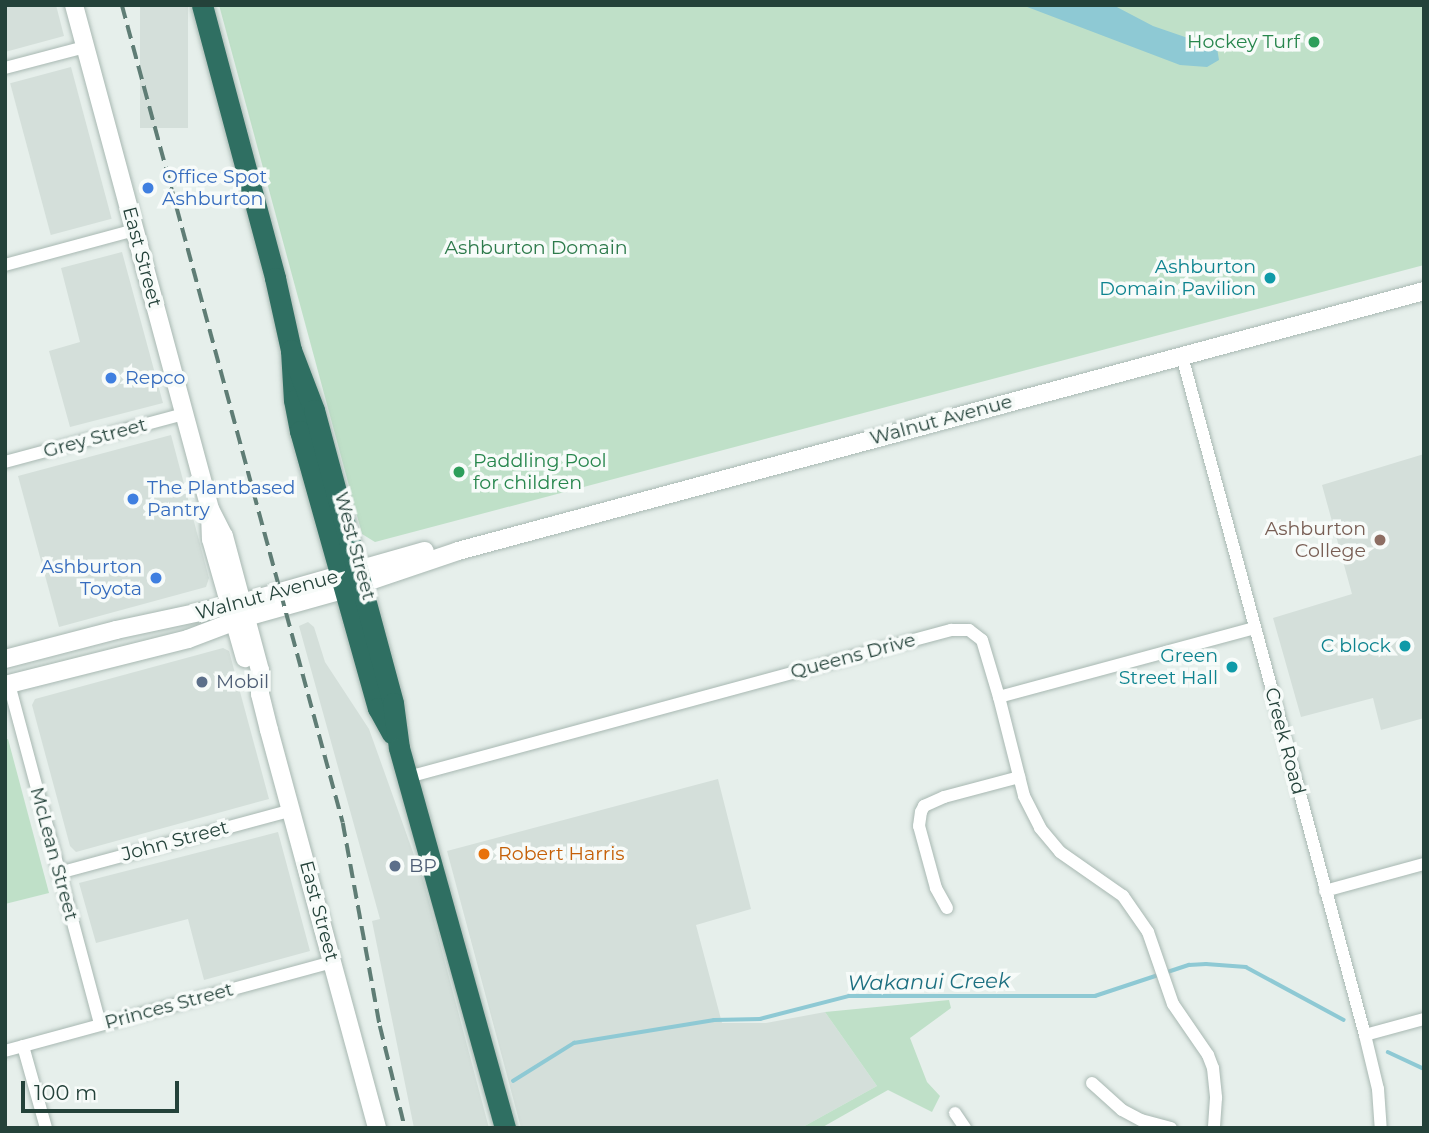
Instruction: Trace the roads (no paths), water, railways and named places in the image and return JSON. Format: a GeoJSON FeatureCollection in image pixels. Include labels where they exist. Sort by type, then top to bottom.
{"type":"FeatureCollection","features":[{"type":"Feature","properties":{"kind":"highway","name":"West Street"},"geometry":{"type":"LineString","coordinates":[[202,5],[275,278],[291,350],[294,400],[300,431],[393,703],[399,748],[505,1128]]}},
{"type":"Feature","properties":{"kind":"main road","name":"East Street"},"geometry":{"type":"LineString","coordinates":[[74,5],[210,509],[211,540],[237,612],[377,1128]]}},
{"type":"Feature","properties":{"kind":"main road","name":"Walnut Avenue"},"geometry":{"type":"LineString","coordinates":[[7,684],[124,656],[237,612],[350,580],[1424,290]]}},
{"type":"Feature","properties":{"kind":"main road","name":"Walnut Avenue"},"geometry":{"type":"LineString","coordinates":[[5,659],[116,630],[237,612]]}},
{"type":"Feature","properties":{"kind":"main road"},"geometry":{"type":"LineString","coordinates":[[116,630],[124,656]]}},
{"type":"Feature","properties":{"kind":"street"},"geometry":{"type":"LineString","coordinates":[[5,68],[85,47]]}},
{"type":"Feature","properties":{"kind":"street"},"geometry":{"type":"LineString","coordinates":[[5,265],[135,230]]}},
{"type":"Feature","properties":{"kind":"street","name":"Creek Road"},"geometry":{"type":"LineString","coordinates":[[1182,356],[1365,1035],[1377,1089],[1381,1128]]}},
{"type":"Feature","properties":{"kind":"street","name":"Grey Street"},"geometry":{"type":"LineString","coordinates":[[5,462],[184,414]]}},
{"type":"Feature","properties":{"kind":"street","name":"Queens Drive"},"geometry":{"type":"LineString","coordinates":[[408,777],[960,628],[977,634],[982,640],[1030,811],[1049,840],[1069,859],[1112,887],[1133,908],[1148,932],[1173,1004],[1208,1055],[1213,1068],[1216,1098],[1214,1128]]}},
{"type":"Feature","properties":{"kind":"street"},"geometry":{"type":"LineString","coordinates":[[999,697],[1255,628]]}},
{"type":"Feature","properties":{"kind":"street","name":"McLean Street"},"geometry":{"type":"LineString","coordinates":[[7,684],[100,1024]]}},
{"type":"Feature","properties":{"kind":"street"},"geometry":{"type":"LineString","coordinates":[[947,908],[936,888],[919,826],[924,806],[944,797],[1019,777]]}},
{"type":"Feature","properties":{"kind":"street","name":"John Street"},"geometry":{"type":"LineString","coordinates":[[59,873],[292,810]]}},
{"type":"Feature","properties":{"kind":"street"},"geometry":{"type":"LineString","coordinates":[[1325,891],[1424,864]]}},
{"type":"Feature","properties":{"kind":"street","name":"Princes Street"},"geometry":{"type":"LineString","coordinates":[[5,1051],[332,962]]}},
{"type":"Feature","properties":{"kind":"street"},"geometry":{"type":"LineString","coordinates":[[1365,1035],[1424,1019]]}},
{"type":"Feature","properties":{"kind":"street"},"geometry":{"type":"LineString","coordinates":[[23,1046],[46,1128]]}},
{"type":"Feature","properties":{"kind":"street"},"geometry":{"type":"LineString","coordinates":[[1091,1083],[1122,1110],[1141,1120],[1171,1128]]}},
{"type":"Feature","properties":{"kind":"street"},"geometry":{"type":"LineString","coordinates":[[955,1113],[965,1128]]}},
{"type":"Feature","properties":{"kind":"water"},"geometry":{"type":"Polygon","coordinates":[[[1022,5],[1113,5],[1153,26],[1217,48],[1219,60],[1207,67],[1180,65],[1022,5]]]}},
{"type":"Feature","properties":{"kind":"waterway","name":"Wakanui Creek"},"geometry":{"type":"LineString","coordinates":[[513,1081],[574,1043],[714,1020],[760,1019],[849,996],[1095,996],[1189,965],[1246,967],[1344,1020]]}},
{"type":"Feature","properties":{"kind":"waterway","name":"Wakanui Creek"},"geometry":{"type":"LineString","coordinates":[[1388,1052],[1424,1069]]}},
{"type":"Feature","properties":{"kind":"railway"},"geometry":{"type":"LineString","coordinates":[[122,5],[343,823],[380,1026],[405,1128]]}},
{"type":"Feature","properties":{"kind":"place","name":"Hockey Turf"},"geometry":{"type":"Point","coordinates":[1314,42]}},
{"type":"Feature","properties":{"kind":"place","name":"Office Spot Ashburton"},"geometry":{"type":"Point","coordinates":[148,188]}},
{"type":"Feature","properties":{"kind":"place","name":"Ashburton Domain Pavilion"},"geometry":{"type":"Point","coordinates":[1270,278]}},
{"type":"Feature","properties":{"kind":"place","name":"Repco"},"geometry":{"type":"Point","coordinates":[111,378]}},
{"type":"Feature","properties":{"kind":"place","name":"Paddling Pool for children"},"geometry":{"type":"Point","coordinates":[459,472]}},
{"type":"Feature","properties":{"kind":"place","name":"The Plantbased Pantry"},"geometry":{"type":"Point","coordinates":[133,499]}},
{"type":"Feature","properties":{"kind":"place","name":"Ashburton College"},"geometry":{"type":"Point","coordinates":[1380,540]}},
{"type":"Feature","properties":{"kind":"place","name":"Ashburton Toyota"},"geometry":{"type":"Point","coordinates":[156,578]}},
{"type":"Feature","properties":{"kind":"place","name":"C block"},"geometry":{"type":"Point","coordinates":[1405,646]}},
{"type":"Feature","properties":{"kind":"place","name":"Green Street Hall"},"geometry":{"type":"Point","coordinates":[1232,667]}},
{"type":"Feature","properties":{"kind":"place","name":"Mobil"},"geometry":{"type":"Point","coordinates":[202,682]}},
{"type":"Feature","properties":{"kind":"place","name":"Robert Harris"},"geometry":{"type":"Point","coordinates":[484,854]}},
{"type":"Feature","properties":{"kind":"place","name":"BP"},"geometry":{"type":"Point","coordinates":[395,866]}},
{"type":"Feature","properties":{"kind":"park label","name":"Ashburton Domain"},"geometry":{"type":"Point","coordinates":[536,248]}}]}
